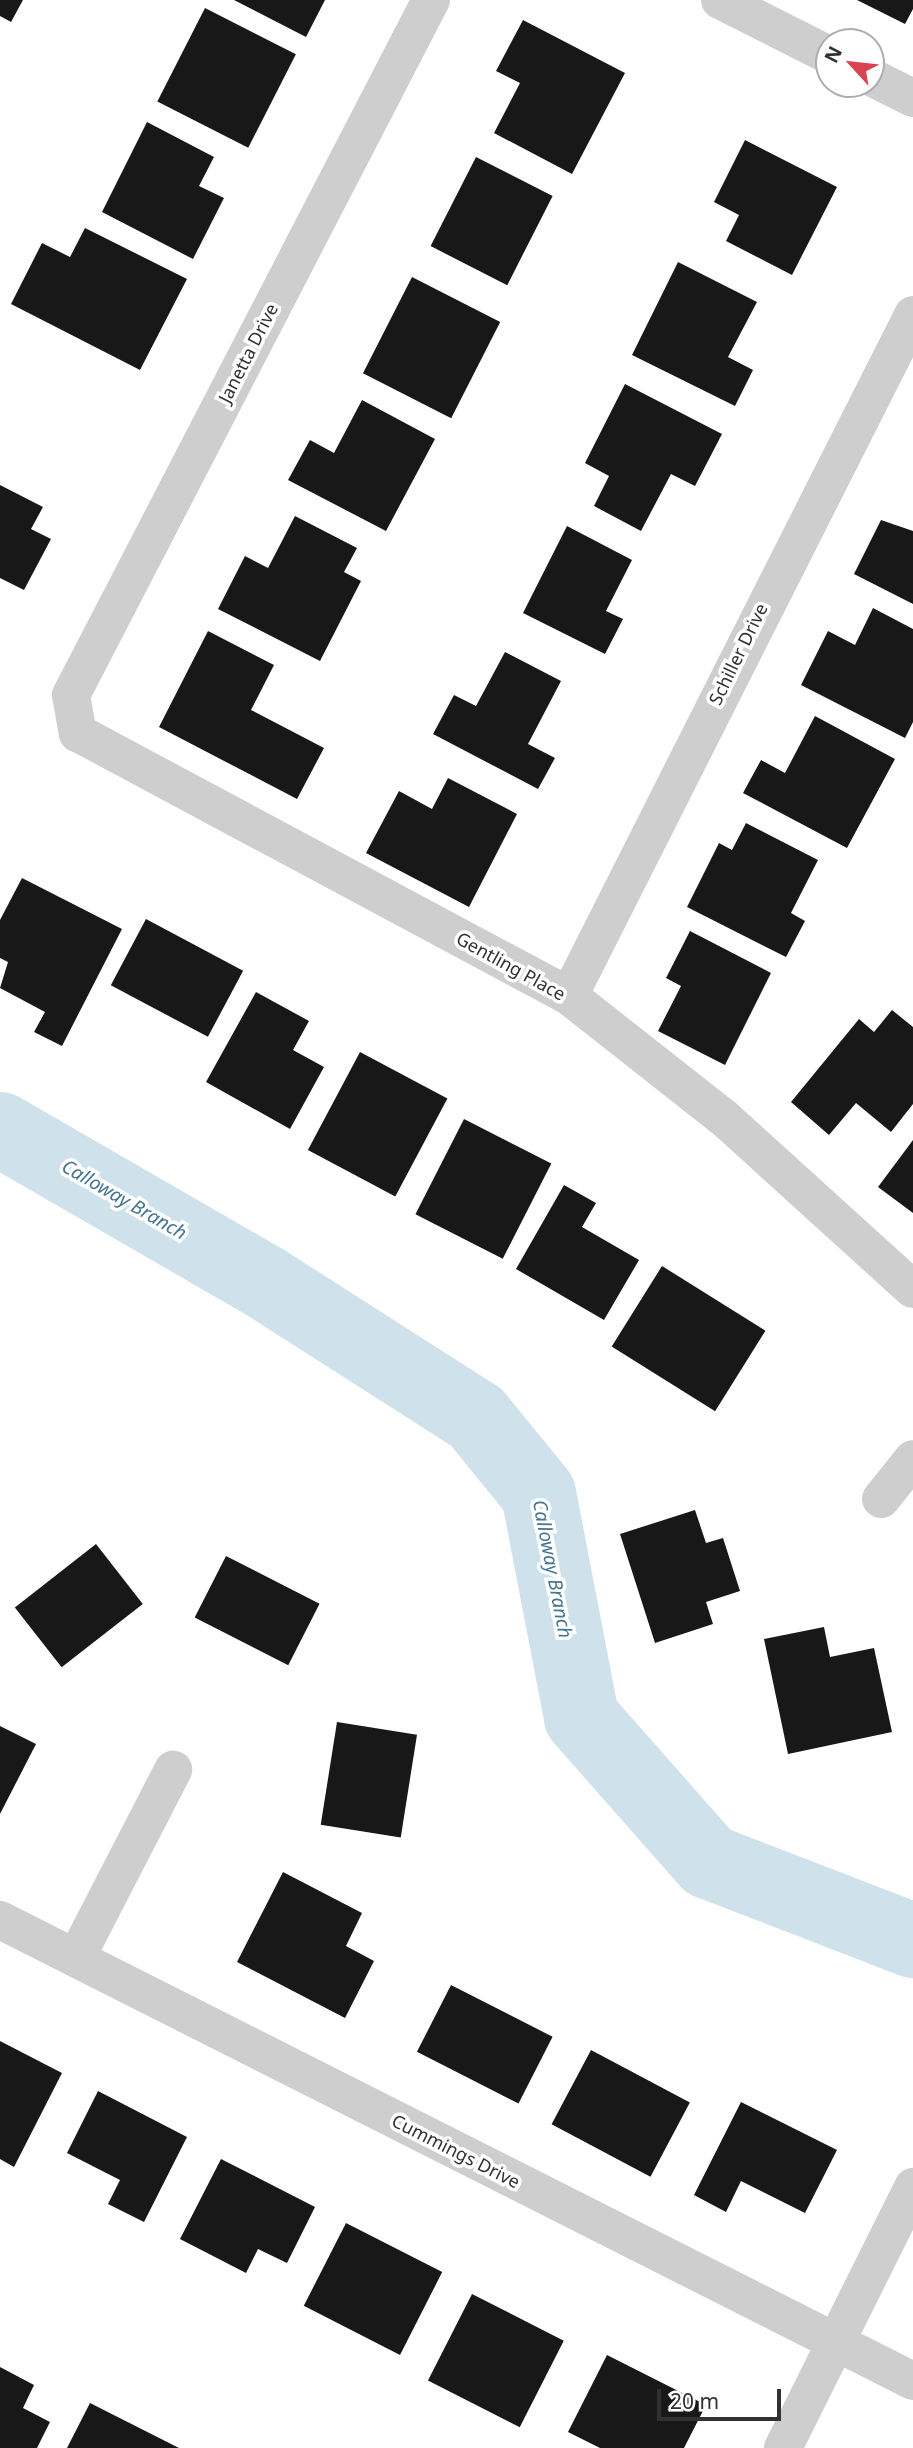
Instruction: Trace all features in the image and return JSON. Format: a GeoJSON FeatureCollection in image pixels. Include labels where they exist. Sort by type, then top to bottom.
{"type":"FeatureCollection","features":[{"type":"Feature","properties":{"kind":"street","name":"Janetta Drive"},"geometry":{"type":"LineString","coordinates":[[69,708],[431,0]]}},
{"type":"Feature","properties":{"kind":"street"},"geometry":{"type":"LineString","coordinates":[[720,0],[815,48]]}},
{"type":"Feature","properties":{"kind":"street"},"geometry":{"type":"LineString","coordinates":[[885,84],[913,98]]}},
{"type":"Feature","properties":{"kind":"street","name":"Schiller Drive"},"geometry":{"type":"LineString","coordinates":[[569,996],[913,315]]}},
{"type":"Feature","properties":{"kind":"street","name":"Gentling Place"},"geometry":{"type":"LineString","coordinates":[[69,708],[78,733],[569,996],[723,1117],[913,1289]]}},
{"type":"Feature","properties":{"kind":"street"},"geometry":{"type":"LineString","coordinates":[[881,1499],[913,1459]]}},
{"type":"Feature","properties":{"kind":"street"},"geometry":{"type":"LineString","coordinates":[[76,1958],[173,1770]]}},
{"type":"Feature","properties":{"kind":"street","name":"Cummings Drive"},"geometry":{"type":"LineString","coordinates":[[0,1920],[913,2381]]}},
{"type":"Feature","properties":{"kind":"street"},"geometry":{"type":"LineString","coordinates":[[783,2448],[913,2187]]}},
{"type":"Feature","properties":{"kind":"building"},"geometry":{"type":"Polygon","coordinates":[[[0,0],[23,0],[11,22],[0,16],[0,0]]]}},
{"type":"Feature","properties":{"kind":"building"},"geometry":{"type":"Polygon","coordinates":[[[234,0],[325,0],[306,37],[234,0]]]}},
{"type":"Feature","properties":{"kind":"building"},"geometry":{"type":"Polygon","coordinates":[[[857,0],[913,0],[913,9],[905,24],[857,0]]]}},
{"type":"Feature","properties":{"kind":"building"},"geometry":{"type":"Polygon","coordinates":[[[205,8],[296,54],[248,148],[157,102],[205,8]]]}},
{"type":"Feature","properties":{"kind":"building"},"geometry":{"type":"Polygon","coordinates":[[[523,20],[625,73],[572,174],[494,133],[520,83],[496,71],[523,20]]]}},
{"type":"Feature","properties":{"kind":"building"},"geometry":{"type":"Polygon","coordinates":[[[147,122],[214,157],[199,186],[224,198],[193,259],[102,212],[147,122]]]}},
{"type":"Feature","properties":{"kind":"building"},"geometry":{"type":"Polygon","coordinates":[[[745,140],[837,187],[792,275],[726,241],[739,215],[714,202],[745,140]]]}},
{"type":"Feature","properties":{"kind":"building"},"geometry":{"type":"Polygon","coordinates":[[[476,157],[553,196],[507,285],[431,246],[476,157]]]}},
{"type":"Feature","properties":{"kind":"building"},"geometry":{"type":"Polygon","coordinates":[[[85,228],[187,279],[140,370],[11,304],[42,243],[70,257],[85,228]]]}},
{"type":"Feature","properties":{"kind":"building"},"geometry":{"type":"Polygon","coordinates":[[[678,262],[757,302],[728,357],[753,370],[735,406],[632,355],[678,262]]]}},
{"type":"Feature","properties":{"kind":"building"},"geometry":{"type":"Polygon","coordinates":[[[412,277],[500,322],[451,418],[363,373],[412,277]]]}},
{"type":"Feature","properties":{"kind":"building"},"geometry":{"type":"Polygon","coordinates":[[[625,384],[722,434],[695,486],[671,474],[641,531],[594,506],[609,476],[585,463],[625,384]]]}},
{"type":"Feature","properties":{"kind":"building"},"geometry":{"type":"Polygon","coordinates":[[[362,400],[435,439],[386,531],[288,480],[310,440],[334,453],[362,400]]]}},
{"type":"Feature","properties":{"kind":"building"},"geometry":{"type":"Polygon","coordinates":[[[0,485],[43,507],[31,529],[51,539],[24,590],[0,578],[0,485]]]}},
{"type":"Feature","properties":{"kind":"building"},"geometry":{"type":"Polygon","coordinates":[[[295,516],[357,548],[344,572],[361,581],[320,661],[218,609],[245,556],[268,568],[295,516]]]}},
{"type":"Feature","properties":{"kind":"building"},"geometry":{"type":"Polygon","coordinates":[[[881,520],[913,531],[913,604],[854,574],[881,520]]]}},
{"type":"Feature","properties":{"kind":"building"},"geometry":{"type":"Polygon","coordinates":[[[567,526],[632,560],[606,611],[623,619],[605,654],[523,613],[567,526]]]}},
{"type":"Feature","properties":{"kind":"building"},"geometry":{"type":"Polygon","coordinates":[[[873,608],[913,629],[913,722],[905,738],[801,685],[828,631],[855,645],[873,608]]]}},
{"type":"Feature","properties":{"kind":"building"},"geometry":{"type":"Polygon","coordinates":[[[208,631],[274,665],[251,710],[324,748],[297,799],[159,727],[208,631]]]}},
{"type":"Feature","properties":{"kind":"building"},"geometry":{"type":"Polygon","coordinates":[[[505,652],[561,681],[528,744],[555,758],[538,789],[433,734],[454,695],[476,706],[505,652]]]}},
{"type":"Feature","properties":{"kind":"building"},"geometry":{"type":"Polygon","coordinates":[[[815,716],[895,759],[847,848],[743,793],[761,760],[785,773],[815,716]]]}},
{"type":"Feature","properties":{"kind":"building"},"geometry":{"type":"Polygon","coordinates":[[[448,778],[517,814],[469,907],[366,853],[399,791],[432,809],[448,778]]]}},
{"type":"Feature","properties":{"kind":"building"},"geometry":{"type":"Polygon","coordinates":[[[746,823],[818,860],[791,913],[805,921],[786,957],[687,907],[719,843],[732,850],[746,823]]]}},
{"type":"Feature","properties":{"kind":"building"},"geometry":{"type":"Polygon","coordinates":[[[22,878],[122,929],[62,1046],[34,1032],[45,1012],[0,988],[8,962],[0,958],[0,920],[22,878]]]}},
{"type":"Feature","properties":{"kind":"building"},"geometry":{"type":"Polygon","coordinates":[[[146,919],[243,971],[208,1037],[111,985],[146,919]]]}},
{"type":"Feature","properties":{"kind":"building"},"geometry":{"type":"Polygon","coordinates":[[[690,931],[771,973],[725,1065],[658,1031],[681,986],[666,978],[690,931]]]}},
{"type":"Feature","properties":{"kind":"building"},"geometry":{"type":"Polygon","coordinates":[[[256,992],[309,1021],[293,1050],[324,1067],[290,1129],[206,1082],[256,992]]]}},
{"type":"Feature","properties":{"kind":"building"},"geometry":{"type":"Polygon","coordinates":[[[892,1010],[913,1027],[913,1104],[891,1132],[856,1103],[829,1135],[791,1102],[859,1019],[874,1032],[892,1010]]]}},
{"type":"Feature","properties":{"kind":"building"},"geometry":{"type":"Polygon","coordinates":[[[360,1052],[447,1098],[395,1196],[308,1150],[360,1052]]]}},
{"type":"Feature","properties":{"kind":"building"},"geometry":{"type":"Polygon","coordinates":[[[464,1119],[551,1163],[503,1259],[415,1214],[464,1119]]]}},
{"type":"Feature","properties":{"kind":"building"},"geometry":{"type":"Polygon","coordinates":[[[913,1140],[913,1213],[878,1187],[913,1140]]]}},
{"type":"Feature","properties":{"kind":"building"},"geometry":{"type":"Polygon","coordinates":[[[564,1185],[596,1203],[582,1227],[639,1260],[604,1320],[516,1269],[564,1185]]]}},
{"type":"Feature","properties":{"kind":"building"},"geometry":{"type":"Polygon","coordinates":[[[662,1266],[765,1331],[715,1411],[612,1347],[662,1266]]]}},
{"type":"Feature","properties":{"kind":"building"},"geometry":{"type":"Polygon","coordinates":[[[695,1510],[706,1543],[723,1538],[740,1591],[706,1602],[713,1624],[655,1643],[620,1534],[695,1510]]]}},
{"type":"Feature","properties":{"kind":"building"},"geometry":{"type":"Polygon","coordinates":[[[96,1544],[143,1604],[62,1667],[15,1607],[96,1544]]]}},
{"type":"Feature","properties":{"kind":"building"},"geometry":{"type":"Polygon","coordinates":[[[226,1556],[320,1604],[288,1665],[195,1617],[226,1556]]]}},
{"type":"Feature","properties":{"kind":"building"},"geometry":{"type":"Polygon","coordinates":[[[824,1627],[830,1657],[874,1648],[892,1732],[788,1754],[764,1639],[824,1627]]]}},
{"type":"Feature","properties":{"kind":"building"},"geometry":{"type":"Polygon","coordinates":[[[337,1722],[417,1735],[401,1837],[321,1825],[337,1722]]]}},
{"type":"Feature","properties":{"kind":"building"},"geometry":{"type":"Polygon","coordinates":[[[0,1726],[36,1744],[0,1814],[0,1726]]]}},
{"type":"Feature","properties":{"kind":"building"},"geometry":{"type":"Polygon","coordinates":[[[283,1872],[362,1913],[346,1946],[374,1961],[345,2018],[237,1962],[283,1872]]]}},
{"type":"Feature","properties":{"kind":"building"},"geometry":{"type":"Polygon","coordinates":[[[451,1985],[553,2037],[519,2104],[417,2052],[451,1985]]]}},
{"type":"Feature","properties":{"kind":"building"},"geometry":{"type":"Polygon","coordinates":[[[0,2041],[62,2073],[14,2167],[0,2159],[0,2041]]]}},
{"type":"Feature","properties":{"kind":"building"},"geometry":{"type":"Polygon","coordinates":[[[591,2050],[690,2103],[650,2177],[552,2124],[591,2050]]]}},
{"type":"Feature","properties":{"kind":"building"},"geometry":{"type":"Polygon","coordinates":[[[98,2091],[187,2137],[144,2222],[108,2204],[120,2180],[67,2153],[98,2091]]]}},
{"type":"Feature","properties":{"kind":"building"},"geometry":{"type":"Polygon","coordinates":[[[741,2102],[837,2150],[805,2213],[741,2181],[726,2212],[694,2195],[741,2102]]]}},
{"type":"Feature","properties":{"kind":"building"},"geometry":{"type":"Polygon","coordinates":[[[221,2159],[315,2207],[287,2263],[258,2249],[246,2273],[180,2239],[221,2159]]]}},
{"type":"Feature","properties":{"kind":"building"},"geometry":{"type":"Polygon","coordinates":[[[346,2223],[442,2272],[400,2355],[304,2306],[346,2223]]]}},
{"type":"Feature","properties":{"kind":"building"},"geometry":{"type":"Polygon","coordinates":[[[472,2294],[564,2341],[520,2427],[428,2380],[472,2294]]]}},
{"type":"Feature","properties":{"kind":"building"},"geometry":{"type":"Polygon","coordinates":[[[607,2355],[706,2405],[684,2448],[600,2448],[568,2432],[607,2355]]]}},
{"type":"Feature","properties":{"kind":"building"},"geometry":{"type":"Polygon","coordinates":[[[0,2367],[34,2385],[23,2408],[50,2422],[37,2448],[0,2448],[0,2367]]]}},
{"type":"Feature","properties":{"kind":"building"},"geometry":{"type":"Polygon","coordinates":[[[90,2403],[179,2448],[67,2448],[90,2403]]]}},
{"type":"Feature","properties":{"kind":"waterway","name":"Calloway Branch"},"geometry":{"type":"LineString","coordinates":[[0,1129],[265,1282],[476,1417],[538,1493],[581,1717],[708,1861],[913,1940]]}}]}
